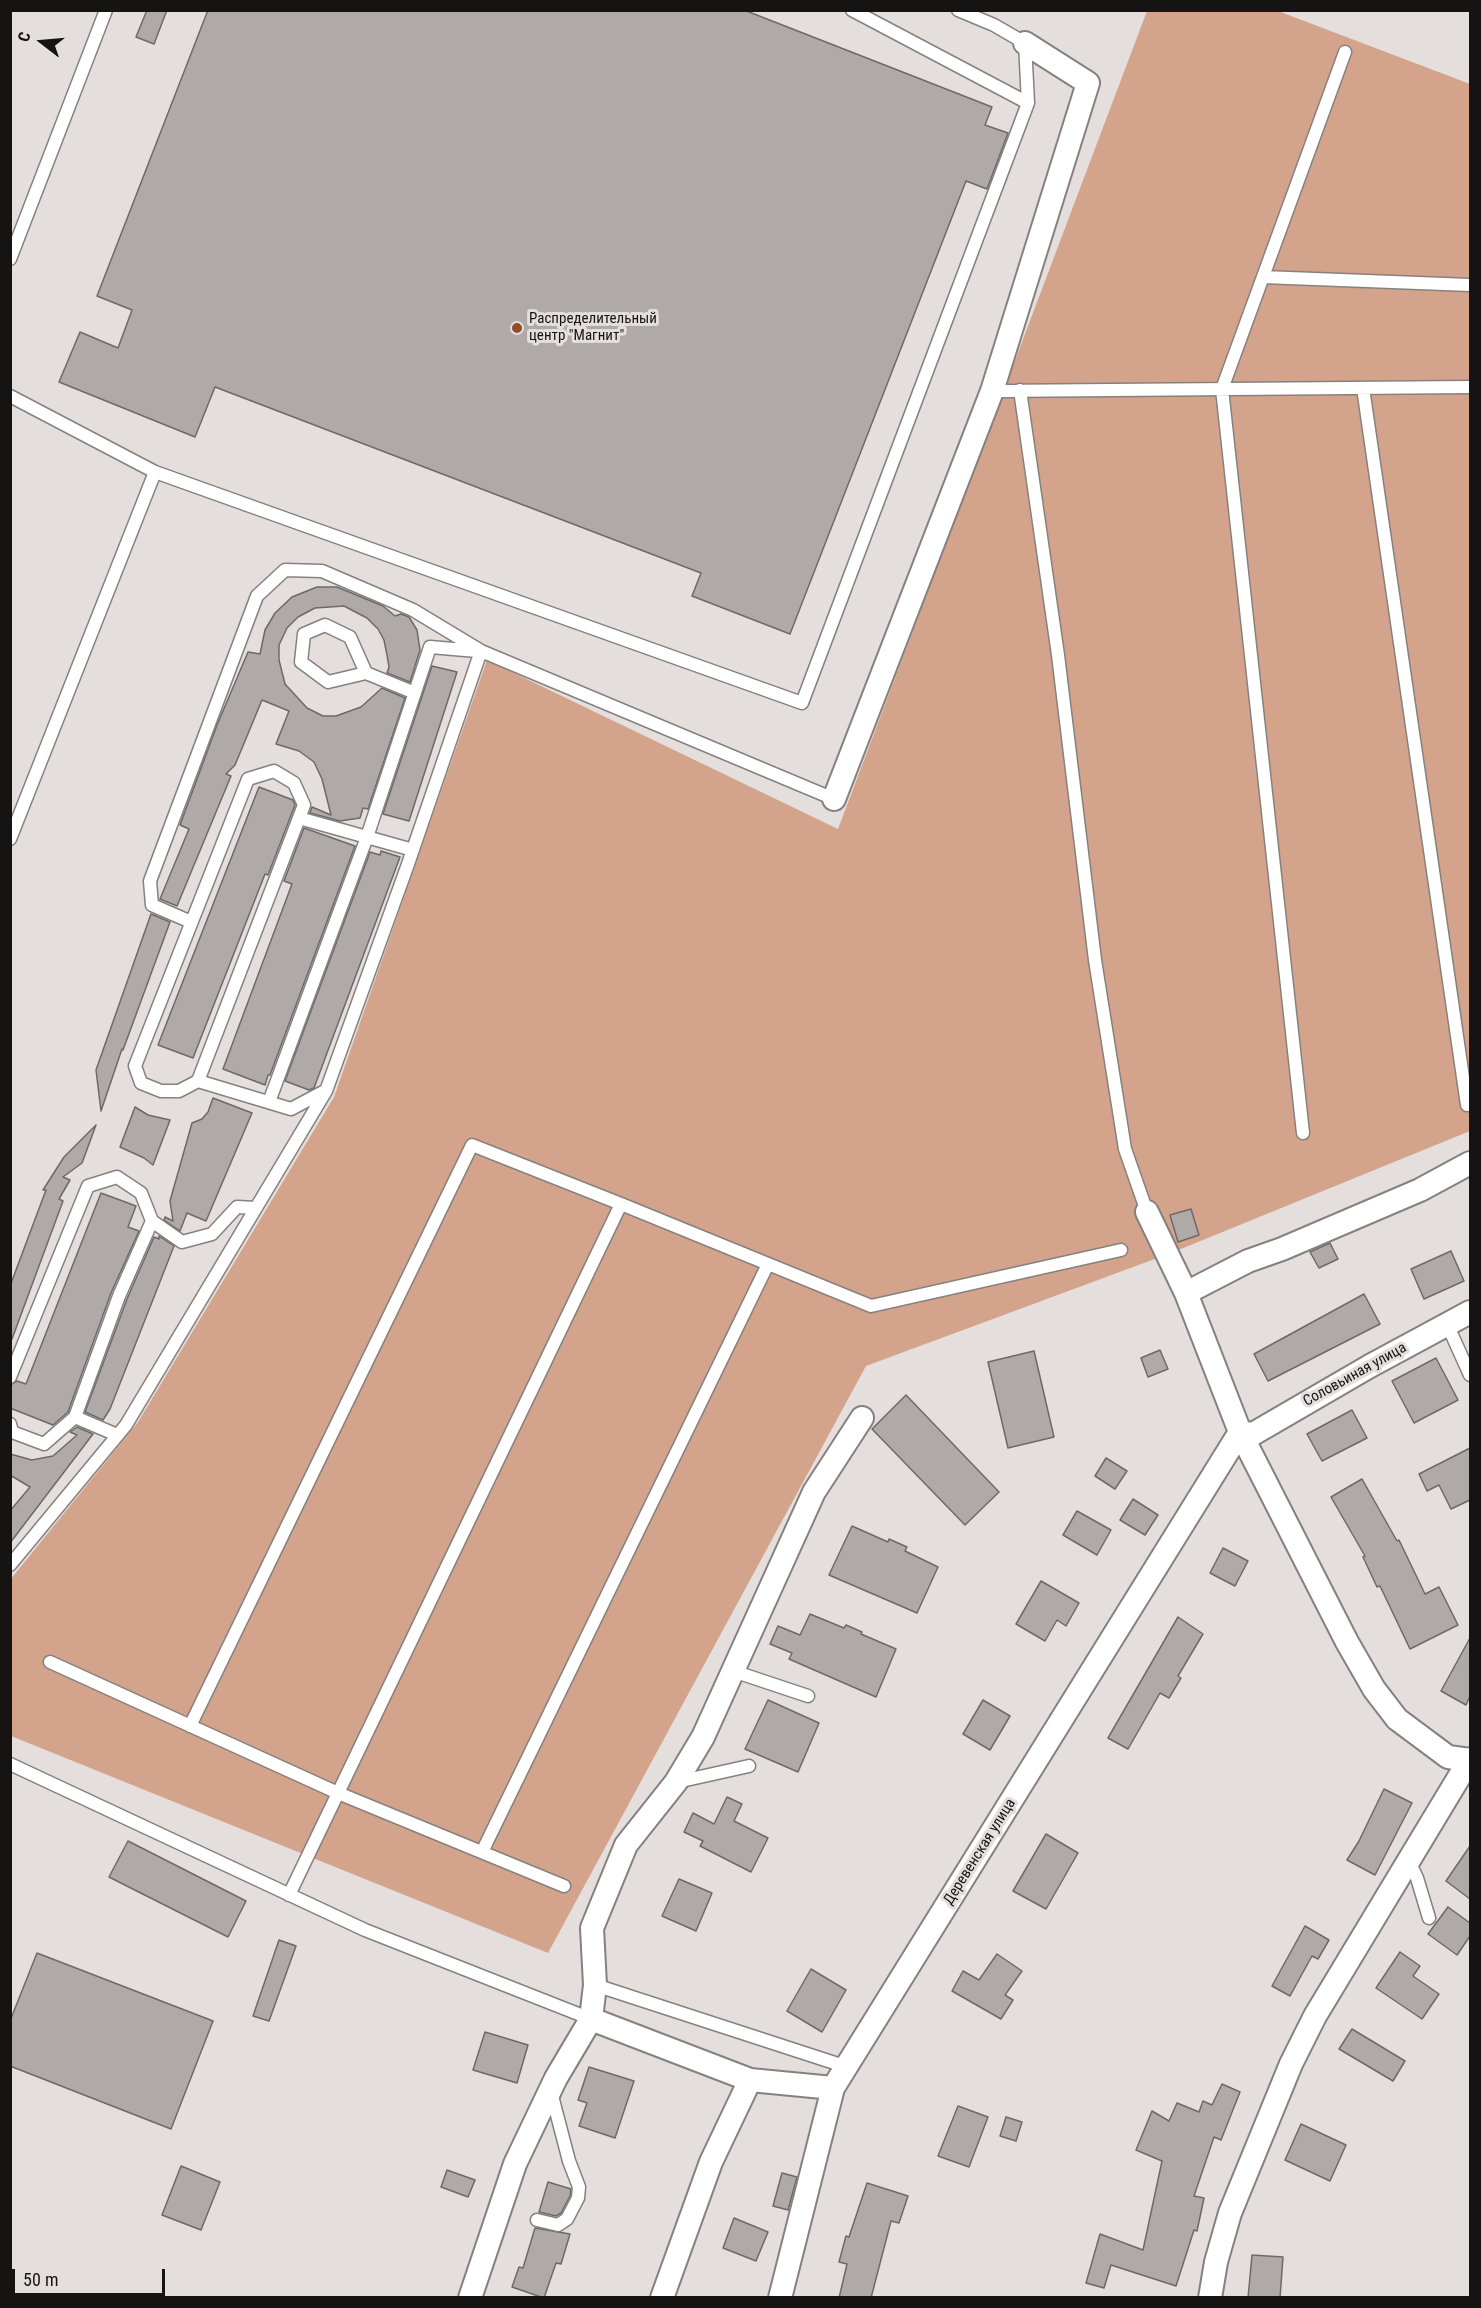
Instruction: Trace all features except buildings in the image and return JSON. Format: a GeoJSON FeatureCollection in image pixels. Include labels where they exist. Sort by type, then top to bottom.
{"type":"FeatureCollection","features":[{"type":"Feature","properties":{"kind":"street"},"geometry":{"type":"LineString","coordinates":[[834,799],[992,391],[1088,83],[1026,53]]}},
{"type":"Feature","properties":{"kind":"street"},"geometry":{"type":"LineString","coordinates":[[1186,1293],[1248,1261],[1282,1249],[1420,1190],[1470,1163]]}},
{"type":"Feature","properties":{"kind":"street"},"geometry":{"type":"LineString","coordinates":[[1147,1212],[1186,1293],[1240,1432],[1347,1642],[1374,1689],[1397,1719],[1448,1757],[1470,1760],[1316,2016],[1291,2064],[1230,2213],[1216,2262],[1210,2298]]}},
{"type":"Feature","properties":{"kind":"street","name":"Соловьиная улица"},"geometry":{"type":"LineString","coordinates":[[1240,1432],[1253,1434],[1370,1366],[1470,1312]]}},
{"type":"Feature","properties":{"kind":"street"},"geometry":{"type":"LineString","coordinates":[[470,2298],[515,2164],[550,2091],[591,2019],[595,1985],[592,1928],[626,1845],[675,1782],[703,1737],[814,1492],[862,1418]]}},
{"type":"Feature","properties":{"kind":"street","name":"Деревенская улица"},"geometry":{"type":"LineString","coordinates":[[780,2298],[833,2088],[1240,1432]]}},
{"type":"Feature","properties":{"kind":"street"},"geometry":{"type":"LineString","coordinates":[[591,2019],[750,2080],[833,2088]]}},
{"type":"Feature","properties":{"kind":"street"},"geometry":{"type":"LineString","coordinates":[[662,2298],[711,2162],[750,2080]]}},
{"type":"Feature","properties":{"kind":"lane"},"geometry":{"type":"LineString","coordinates":[[10,259],[106,10]]}},
{"type":"Feature","properties":{"kind":"lane"},"geometry":{"type":"LineString","coordinates":[[852,10],[1028,103]]}},
{"type":"Feature","properties":{"kind":"lane"},"geometry":{"type":"LineString","coordinates":[[10,396],[155,472],[801,703],[1028,103],[1026,53],[994,25],[958,10]]}},
{"type":"Feature","properties":{"kind":"lane"},"geometry":{"type":"LineString","coordinates":[[1303,1133],[1222,389],[1345,52]]}},
{"type":"Feature","properties":{"kind":"lane"},"geometry":{"type":"LineString","coordinates":[[1263,277],[1470,285]]}},
{"type":"Feature","properties":{"kind":"lane"},"geometry":{"type":"LineString","coordinates":[[992,391],[1470,387]]}},
{"type":"Feature","properties":{"kind":"lane"},"geometry":{"type":"LineString","coordinates":[[1363,388],[1467,1105]]}},
{"type":"Feature","properties":{"kind":"lane"},"geometry":{"type":"LineString","coordinates":[[1020,390],[1058,655],[1095,960],[1125,1149],[1147,1212]]}},
{"type":"Feature","properties":{"kind":"lane"},"geometry":{"type":"LineString","coordinates":[[10,839],[155,472]]}},
{"type":"Feature","properties":{"kind":"lane"},"geometry":{"type":"LineString","coordinates":[[191,922],[152,905],[150,881],[257,596],[285,570],[322,571],[413,610],[481,651],[834,799]]}},
{"type":"Feature","properties":{"kind":"lane"},"geometry":{"type":"LineString","coordinates":[[366,674],[350,637],[326,625],[304,634],[301,662],[328,682],[366,674],[415,693]]}},
{"type":"Feature","properties":{"kind":"lane"},"geometry":{"type":"LineString","coordinates":[[269,1102],[367,837],[430,646],[481,651]]}},
{"type":"Feature","properties":{"kind":"lane"},"geometry":{"type":"LineString","coordinates":[[10,1565],[126,1425],[326,1091],[413,850],[481,651]]}},
{"type":"Feature","properties":{"kind":"lane"},"geometry":{"type":"LineString","coordinates":[[274,771],[294,783],[304,805],[198,1081],[179,1091],[161,1091],[141,1083],[135,1066],[191,922],[248,779],[274,771]]}},
{"type":"Feature","properties":{"kind":"lane"},"geometry":{"type":"LineString","coordinates":[[299,818],[413,850]]}},
{"type":"Feature","properties":{"kind":"lane"},"geometry":{"type":"LineString","coordinates":[[198,1081],[291,1108],[326,1091]]}},
{"type":"Feature","properties":{"kind":"lane"},"geometry":{"type":"LineString","coordinates":[[190,1726],[472,1145],[871,1306],[1121,1250]]}},
{"type":"Feature","properties":{"kind":"lane"},"geometry":{"type":"LineString","coordinates":[[10,1377],[88,1186],[117,1177],[141,1193],[152,1221],[182,1242],[212,1234],[237,1207],[256,1208]]}},
{"type":"Feature","properties":{"kind":"lane"},"geometry":{"type":"LineString","coordinates":[[289,1895],[621,1204]]}},
{"type":"Feature","properties":{"kind":"lane"},"geometry":{"type":"LineString","coordinates":[[10,1424],[12,1432],[44,1444],[75,1417],[119,1296],[152,1221]]}},
{"type":"Feature","properties":{"kind":"lane"},"geometry":{"type":"LineString","coordinates":[[482,1852],[768,1264]]}},
{"type":"Feature","properties":{"kind":"lane"},"geometry":{"type":"LineString","coordinates":[[1447,1324],[1470,1375]]}},
{"type":"Feature","properties":{"kind":"lane"},"geometry":{"type":"LineString","coordinates":[[75,1417],[117,1435]]}},
{"type":"Feature","properties":{"kind":"lane"},"geometry":{"type":"LineString","coordinates":[[50,1662],[338,1793],[564,1886]]}},
{"type":"Feature","properties":{"kind":"lane"},"geometry":{"type":"LineString","coordinates":[[733,1671],[808,1696]]}},
{"type":"Feature","properties":{"kind":"lane"},"geometry":{"type":"LineString","coordinates":[[10,1764],[365,1930],[591,2019]]}},
{"type":"Feature","properties":{"kind":"lane"},"geometry":{"type":"LineString","coordinates":[[675,1782],[749,1766]]}},
{"type":"Feature","properties":{"kind":"lane"},"geometry":{"type":"LineString","coordinates":[[1409,1860],[1418,1878],[1429,1918]]}},
{"type":"Feature","properties":{"kind":"lane"},"geometry":{"type":"LineString","coordinates":[[595,1985],[847,2067]]}},
{"type":"Feature","properties":{"kind":"lane"},"geometry":{"type":"LineString","coordinates":[[537,2220],[558,2225],[567,2219],[578,2198],[579,2187],[568,2161],[550,2091]]}},
{"type":"Feature","properties":{"kind":"shaded area"},"geometry":{"type":"Polygon","coordinates":[[[1147,11],[1278,11],[1470,84],[1470,1131],[1171,1253],[866,1366],[548,1953],[11,1736],[10,1580],[138,1422],[334,1097],[487,660],[838,829],[1147,11]]]}},
{"type":"Feature","properties":{"kind":"place","name":"Распределительный центр \"Магнит\""},"geometry":{"type":"Point","coordinates":[517,328]}}]}
